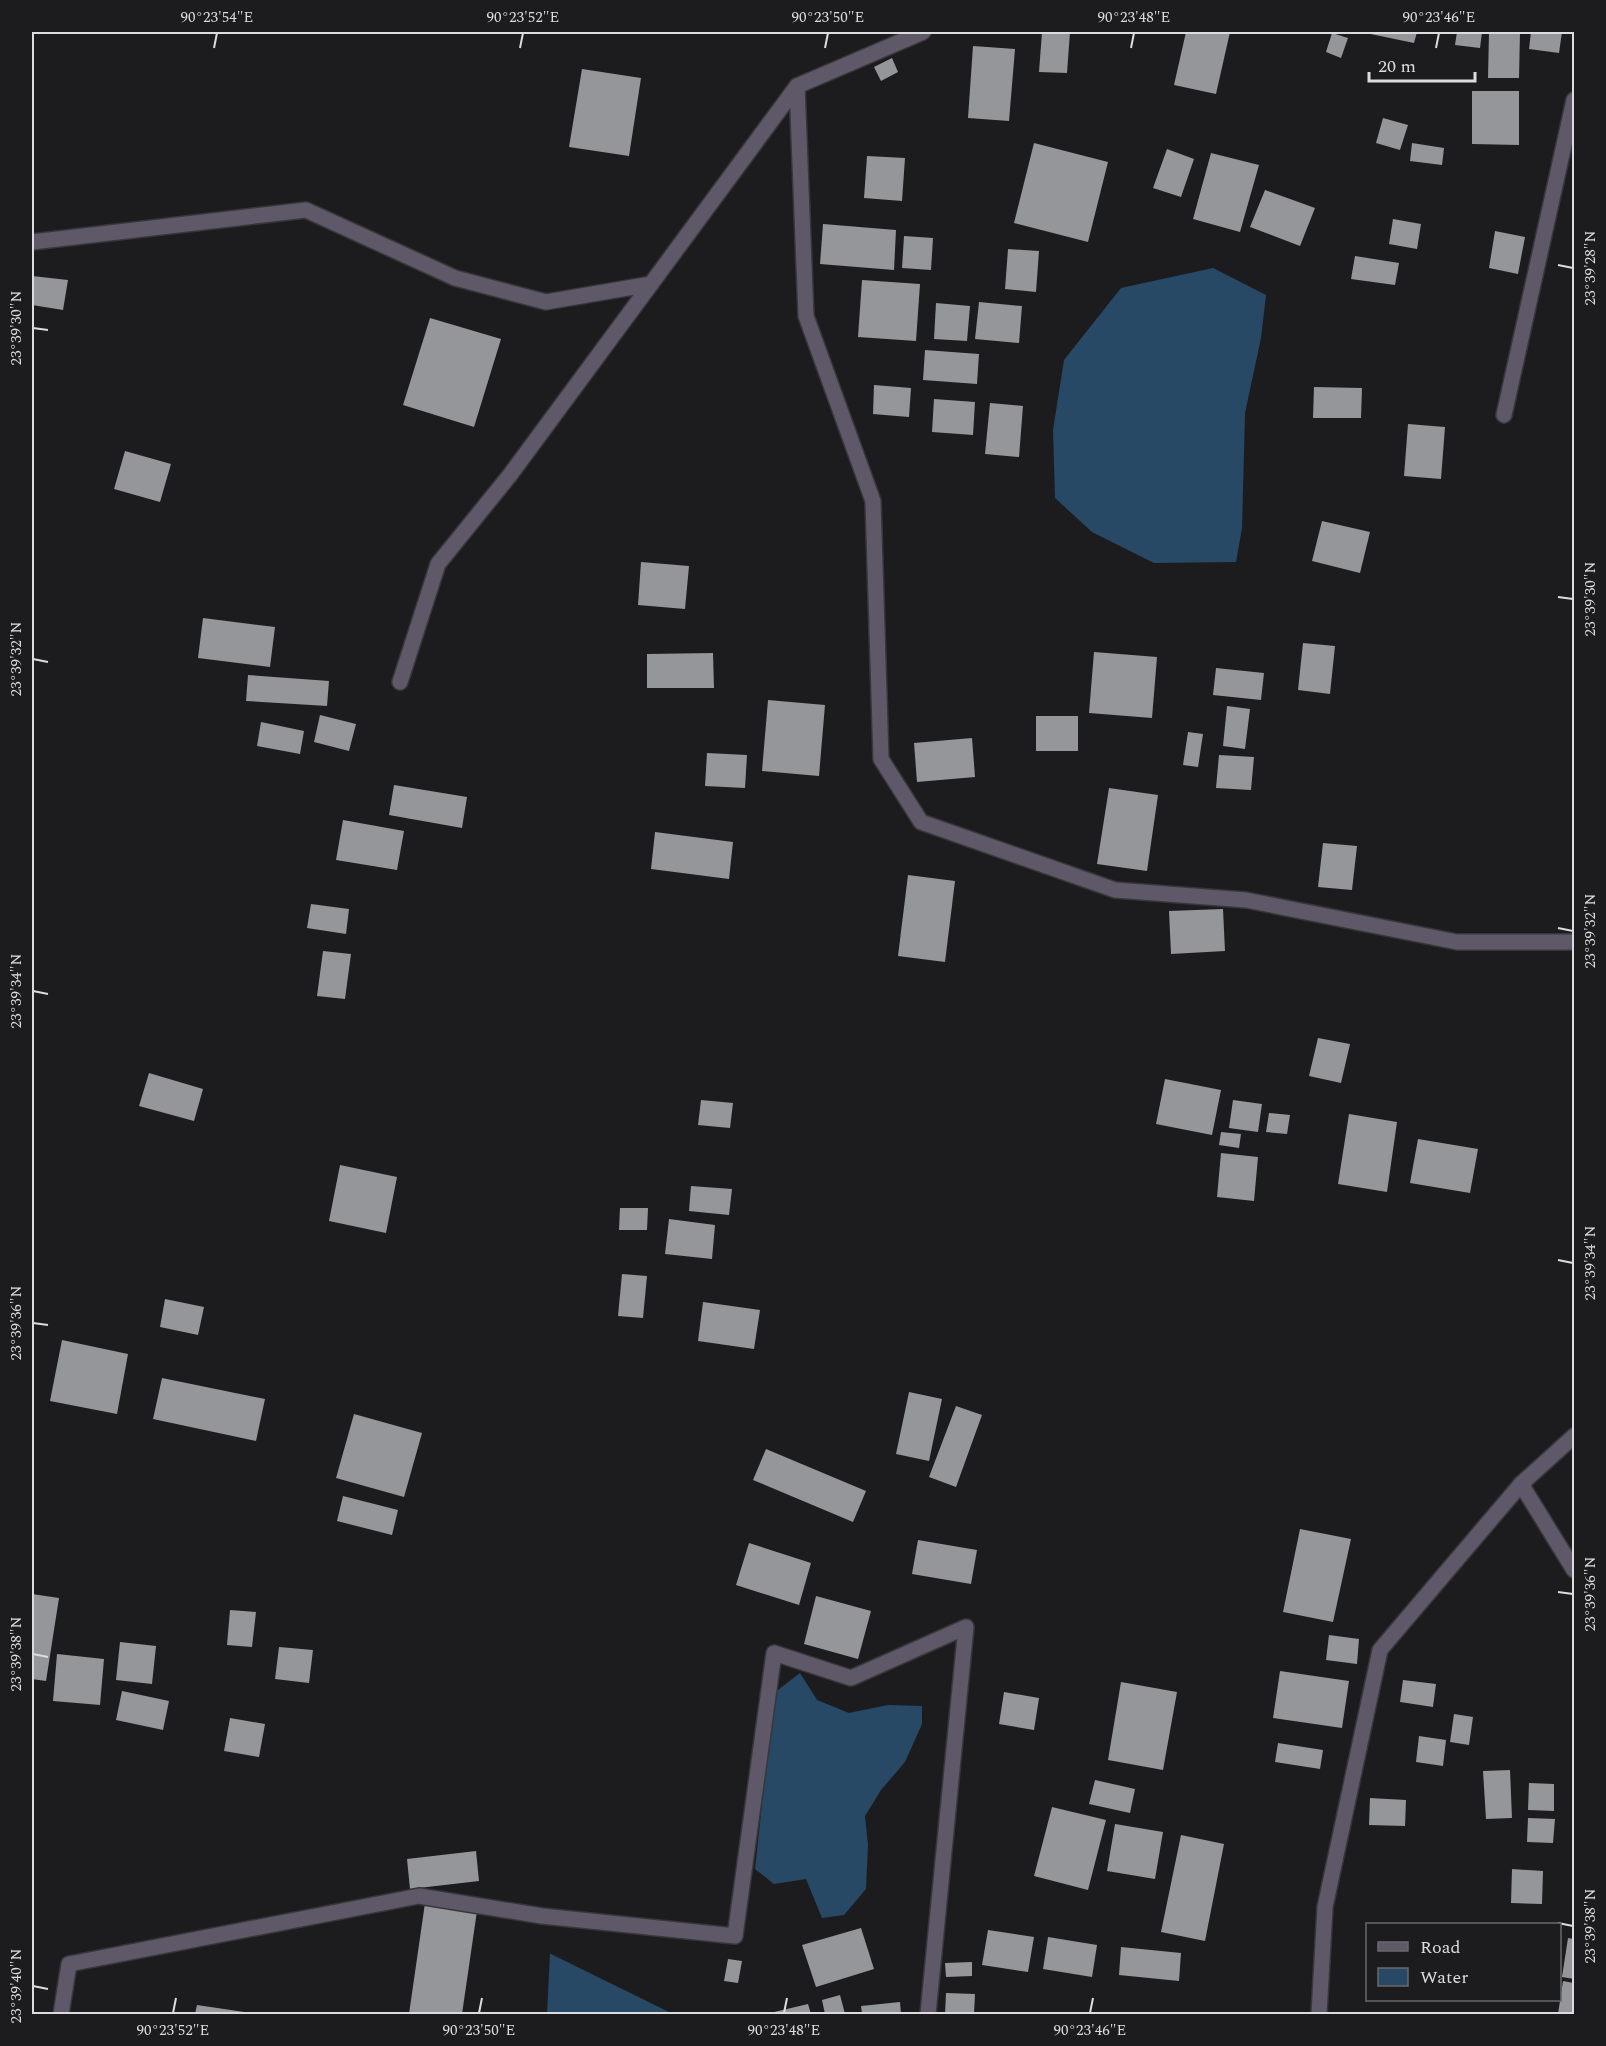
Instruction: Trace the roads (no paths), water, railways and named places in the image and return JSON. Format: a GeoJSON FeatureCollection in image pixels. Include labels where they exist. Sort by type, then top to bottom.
{"type":"FeatureCollection","features":[{"type":"Feature","properties":{"kind":"street"},"geometry":{"type":"LineString","coordinates":[[400,682],[438,564],[510,476],[798,86],[923,32]]}},
{"type":"Feature","properties":{"kind":"street"},"geometry":{"type":"LineString","coordinates":[[798,86],[806,316],[873,501],[880,759],[921,822],[1115,890],[1246,900],[1457,942],[1575,942]]}},
{"type":"Feature","properties":{"kind":"street"},"geometry":{"type":"LineString","coordinates":[[1504,415],[1575,100]]}},
{"type":"Feature","properties":{"kind":"street"},"geometry":{"type":"LineString","coordinates":[[32,242],[306,210],[455,278],[546,302],[651,284]]}},
{"type":"Feature","properties":{"kind":"street"},"geometry":{"type":"LineString","coordinates":[[1319,2014],[1325,1907],[1380,1650],[1521,1484],[1575,1436]]}},
{"type":"Feature","properties":{"kind":"street"},"geometry":{"type":"LineString","coordinates":[[1521,1484],[1575,1570]]}},
{"type":"Feature","properties":{"kind":"street"},"geometry":{"type":"LineString","coordinates":[[60,2014],[69,1964],[419,1896],[542,1916],[735,1936],[774,1653],[851,1678],[966,1627],[928,2014]]}},
{"type":"Feature","properties":{"kind":"water"},"geometry":{"type":"Polygon","coordinates":[[[1213,268],[1266,295],[1261,338],[1245,413],[1242,528],[1236,562],[1154,563],[1092,532],[1055,498],[1053,430],[1064,360],[1121,288],[1213,268]]]}},
{"type":"Feature","properties":{"kind":"water"},"geometry":{"type":"Polygon","coordinates":[[[800,1673],[817,1700],[849,1713],[888,1705],[922,1706],[922,1724],[905,1762],[881,1790],[865,1816],[868,1845],[866,1889],[844,1915],[822,1918],[806,1879],[774,1884],[755,1869],[774,1693],[800,1673]]]}},
{"type":"Feature","properties":{"kind":"water"},"geometry":{"type":"Polygon","coordinates":[[[551,1954],[673,2014],[547,2014],[551,1954]]]}}]}
